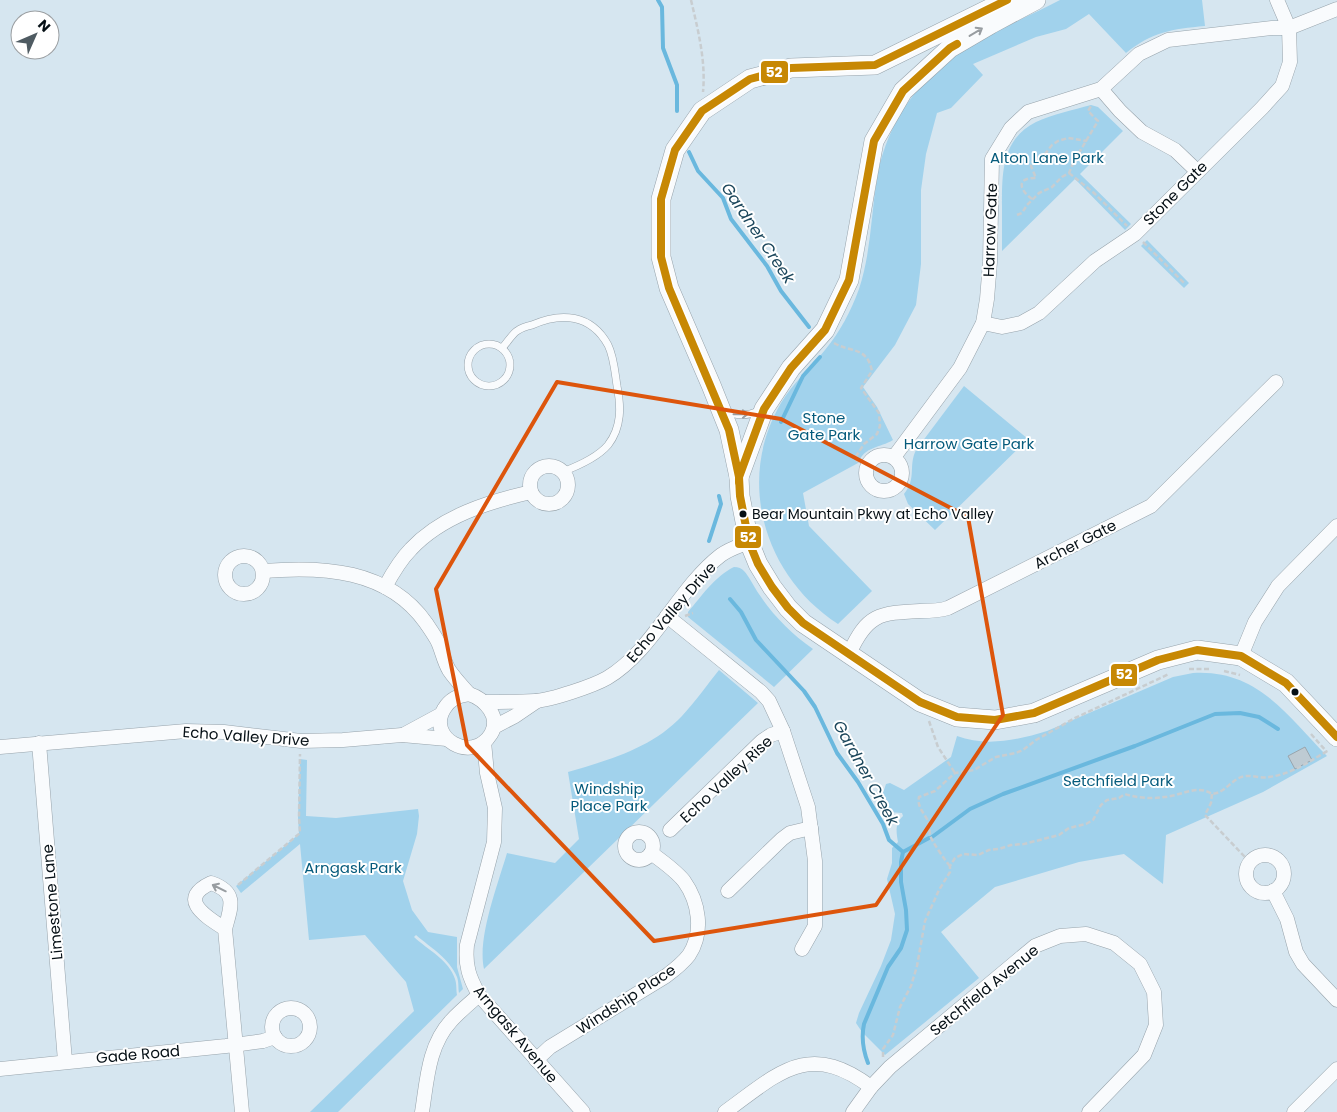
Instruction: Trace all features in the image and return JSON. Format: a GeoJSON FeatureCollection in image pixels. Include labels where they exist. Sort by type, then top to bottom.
{"type":"FeatureCollection","features":[{"type":"Feature","properties":{"kind":"street"},"geometry":{"type":"LineString","coordinates":[[1007,0],[875,65],[791,68],[750,79],[702,111],[675,150],[661,199],[661,257],[669,288],[729,430],[739,477],[740,496],[748,542],[767,580],[788,608],[803,623],[927,705],[957,717],[995,720],[1034,713],[1158,660],[1197,650],[1241,656],[1286,683],[1332,744]]}},
{"type":"Feature","properties":{"kind":"street"},"geometry":{"type":"LineString","coordinates":[[739,477],[764,409],[790,368],[825,330],[849,280],[874,141],[903,91],[950,48],[1036,0]]}},
{"type":"Feature","properties":{"kind":"street","name":"Stone Gate"},"geometry":{"type":"LineString","coordinates":[[983,323],[1002,326],[1021,323],[1039,313],[1095,261],[1134,234],[1262,108],[1282,86],[1290,62],[1289,28],[1277,0]]}},
{"type":"Feature","properties":{"kind":"street","name":"Harrow Gate"},"geometry":{"type":"LineString","coordinates":[[894,457],[960,368],[983,323],[990,262],[992,159],[1010,128],[1028,112],[1098,94],[1139,54],[1168,40],[1272,28],[1289,28],[1337,9]]}},
{"type":"Feature","properties":{"kind":"street"},"geometry":{"type":"LineString","coordinates":[[1098,94],[1120,111],[1142,132],[1175,150],[1197,172]]}},
{"type":"Feature","properties":{"kind":"street","name":"Archer Gate"},"geometry":{"type":"LineString","coordinates":[[849,654],[862,631],[874,618],[890,612],[948,608],[1151,506],[1276,382]]}},
{"type":"Feature","properties":{"kind":"street"},"geometry":{"type":"LineString","coordinates":[[880,456],[894,457],[900,464],[902,479],[892,490],[877,490],[871,486],[867,479],[868,465],[873,459],[880,456]]}},
{"type":"Feature","properties":{"kind":"street"},"geometry":{"type":"LineString","coordinates":[[549,466],[562,472],[568,485],[567,493],[556,503],[548,504],[541,502],[531,492],[530,484],[536,471],[549,466]]}},
{"type":"Feature","properties":{"kind":"street"},"geometry":{"type":"LineString","coordinates":[[385,587],[409,550],[424,536],[443,523],[461,514],[531,492]]}},
{"type":"Feature","properties":{"kind":"street"},"geometry":{"type":"LineString","coordinates":[[1241,656],[1255,622],[1278,586],[1336,530]]}},
{"type":"Feature","properties":{"kind":"street","name":"Echo Valley Drive"},"geometry":{"type":"LineString","coordinates":[[485,702],[537,701],[594,685],[609,677],[640,650],[697,578],[722,554],[748,542]]}},
{"type":"Feature","properties":{"kind":"street"},"geometry":{"type":"LineString","coordinates":[[263,571],[286,569],[343,572],[365,578],[385,587],[408,604],[424,621],[438,641],[449,670],[469,694]]}},
{"type":"Feature","properties":{"kind":"street"},"geometry":{"type":"LineString","coordinates":[[667,616],[760,692],[769,701],[783,730],[808,807],[815,861],[815,926],[802,949]]}},
{"type":"Feature","properties":{"kind":"street"},"geometry":{"type":"LineString","coordinates":[[449,670],[449,701]]}},
{"type":"Feature","properties":{"kind":"street"},"geometry":{"type":"LineString","coordinates":[[469,694],[485,702],[492,713],[494,727],[490,736],[484,742],[466,748],[456,746],[447,739],[440,728],[440,716],[449,701],[457,696],[469,694]]}},
{"type":"Feature","properties":{"kind":"street","name":"Echo Valley Drive"},"geometry":{"type":"LineString","coordinates":[[494,727],[537,701]]}},
{"type":"Feature","properties":{"kind":"street","name":"Echo Valley Drive"},"geometry":{"type":"LineString","coordinates":[[402,735],[440,716]]}},
{"type":"Feature","properties":{"kind":"street","name":"Echo Valley Rise"},"geometry":{"type":"LineString","coordinates":[[670,830],[762,741],[783,730]]}},
{"type":"Feature","properties":{"kind":"street","name":"Echo Valley Drive"},"geometry":{"type":"LineString","coordinates":[[0,747],[186,731],[224,732],[301,741],[402,735],[447,739]]}},
{"type":"Feature","properties":{"kind":"street","name":"Arngask Avenue"},"geometry":{"type":"LineString","coordinates":[[484,742],[487,773],[495,808],[494,842],[467,945],[466,961],[470,978],[479,995],[583,1112]]}},
{"type":"Feature","properties":{"kind":"street","name":"Limestone Lane"},"geometry":{"type":"LineString","coordinates":[[39,744],[65,1061]]}},
{"type":"Feature","properties":{"kind":"street","name":"Arngask Avenue"},"geometry":{"type":"LineString","coordinates":[[466,748],[487,773]]}},
{"type":"Feature","properties":{"kind":"street"},"geometry":{"type":"LineString","coordinates":[[728,891],[782,839],[790,833],[811,828]]}},
{"type":"Feature","properties":{"kind":"street","name":"Windship Place"},"geometry":{"type":"LineString","coordinates":[[536,1060],[550,1047],[666,976],[689,954],[696,941],[698,926],[693,895],[683,880],[651,853]]}},
{"type":"Feature","properties":{"kind":"street"},"geometry":{"type":"LineString","coordinates":[[1264,855],[1271,856],[1277,860],[1282,866],[1284,873],[1279,887],[1266,893],[1258,892],[1252,888],[1247,882],[1245,875],[1251,861],[1256,857],[1264,855]]}},
{"type":"Feature","properties":{"kind":"street"},"geometry":{"type":"LineString","coordinates":[[1273,891],[1287,919],[1296,952],[1303,964],[1337,1000]]}},
{"type":"Feature","properties":{"kind":"street"},"geometry":{"type":"LineString","coordinates":[[225,929],[242,1112]]}},
{"type":"Feature","properties":{"kind":"street","name":"Setchfield Avenue"},"geometry":{"type":"LineString","coordinates":[[853,1112],[890,1067],[1035,946],[1060,936],[1086,934],[1114,943],[1140,964],[1154,992],[1156,1025],[1144,1055],[1089,1112]]}},
{"type":"Feature","properties":{"kind":"street"},"geometry":{"type":"LineString","coordinates":[[422,1112],[431,1056],[438,1039],[450,1022],[479,995]]}},
{"type":"Feature","properties":{"kind":"street","name":"Gade Road"},"geometry":{"type":"LineString","coordinates":[[0,1069],[263,1041],[276,1037]]}},
{"type":"Feature","properties":{"kind":"street"},"geometry":{"type":"LineString","coordinates":[[726,1112],[780,1072],[794,1067],[826,1064],[854,1074],[872,1087]]}},
{"type":"Feature","properties":{"kind":"street"},"geometry":{"type":"LineString","coordinates":[[1294,1112],[1337,1069]]}},
{"type":"Feature","properties":{"kind":"lane"},"geometry":{"type":"LineString","coordinates":[[502,348],[517,331],[546,318],[558,317],[581,320],[593,327],[609,346],[620,404],[615,433],[609,444],[601,452],[562,472]]}},
{"type":"Feature","properties":{"kind":"lane"},"geometry":{"type":"LineString","coordinates":[[486,344],[494,344],[502,348],[508,355],[511,363],[505,380],[497,385],[488,386],[480,384],[469,371],[468,362],[471,354],[477,347],[486,344]]}},
{"type":"Feature","properties":{"kind":"lane"},"geometry":{"type":"LineString","coordinates":[[720,407],[732,414],[742,416],[764,409]]}},
{"type":"Feature","properties":{"kind":"path"},"geometry":{"type":"LineString","coordinates":[[691,0],[700,38],[705,76],[702,111]]}},
{"type":"Feature","properties":{"kind":"path"},"geometry":{"type":"LineString","coordinates":[[1018,215],[1022,213],[1039,193],[1052,187],[1062,177],[1070,173],[1074,161],[1098,121],[1088,111],[1098,94]]}},
{"type":"Feature","properties":{"kind":"path"},"geometry":{"type":"LineString","coordinates":[[1032,199],[1023,192],[1022,187],[1026,179],[1036,178],[1031,166],[1032,162],[1045,154],[1058,141],[1068,138],[1087,141]]}},
{"type":"Feature","properties":{"kind":"path"},"geometry":{"type":"LineString","coordinates":[[1070,173],[1094,193],[1128,227]]}},
{"type":"Feature","properties":{"kind":"path"},"geometry":{"type":"LineString","coordinates":[[1139,238],[1185,284]]}},
{"type":"Feature","properties":{"kind":"path"},"geometry":{"type":"LineString","coordinates":[[822,334],[838,345],[859,351],[870,363],[872,371],[861,388],[879,414],[880,426],[877,434],[864,444],[855,458],[857,461],[868,465]]}},
{"type":"Feature","properties":{"kind":"path"},"geometry":{"type":"LineString","coordinates":[[1188,669],[1215,669]]}},
{"type":"Feature","properties":{"kind":"path"},"geometry":{"type":"LineString","coordinates":[[1224,671],[1241,675]]}},
{"type":"Feature","properties":{"kind":"path"},"geometry":{"type":"LineString","coordinates":[[950,866],[930,836],[930,827],[918,799],[919,797],[935,791],[955,773],[974,770],[996,757],[1016,754],[1074,718],[1170,674]]}},
{"type":"Feature","properties":{"kind":"path"},"geometry":{"type":"LineString","coordinates":[[927,705],[930,726],[938,747],[955,773]]}},
{"type":"Feature","properties":{"kind":"path"},"geometry":{"type":"LineString","coordinates":[[883,1058],[883,1049],[893,1035],[900,1007],[918,966],[926,922],[955,858],[963,854],[978,855],[989,850],[1059,835],[1069,828],[1086,824],[1093,820],[1106,800],[1119,798],[1125,794],[1143,798],[1165,797],[1195,789],[1206,790],[1212,794],[1219,793],[1239,778],[1246,776],[1268,778],[1293,771],[1332,744]]}},
{"type":"Feature","properties":{"kind":"path"},"geometry":{"type":"LineString","coordinates":[[235,887],[300,833],[300,754]]}},
{"type":"Feature","properties":{"kind":"path"},"geometry":{"type":"LineString","coordinates":[[1212,794],[1211,803],[1204,815],[1251,861]]}},
{"type":"Feature","properties":{"kind":"highlighted area"},"geometry":{"type":"Polygon","coordinates":[[[557,382],[781,419],[968,517],[1003,715],[876,905],[654,941],[467,745],[436,589],[557,382]]]}},
{"type":"Feature","properties":{"kind":"green space","name":"Stone Gate Park"},"geometry":{"type":"Polygon","coordinates":[[[1060,0],[1202,0],[1205,26],[1154,36],[1126,53],[1089,14],[1066,29],[1036,37],[973,64],[983,75],[951,108],[937,113],[926,154],[921,190],[921,264],[916,305],[895,345],[863,387],[877,407],[893,440],[869,450],[861,457],[858,463],[803,493],[809,526],[872,591],[838,624],[813,604],[792,581],[776,554],[765,525],[760,495],[760,464],[767,433],[781,403],[840,329],[859,289],[866,262],[880,165],[888,139],[900,114],[925,82],[955,57],[989,36],[1060,0]]]}},
{"type":"Feature","properties":{"kind":"green space","name":"Alton Lane Park"},"geometry":{"type":"Polygon","coordinates":[[[1091,105],[1098,107],[1123,131],[1080,174],[1131,224],[1125,230],[1075,179],[1002,251],[1003,180],[1006,158],[1010,147],[1025,129],[1036,122],[1056,114],[1091,105]]]}},
{"type":"Feature","properties":{"kind":"green space"},"geometry":{"type":"Polygon","coordinates":[[[1147,240],[1189,283],[1184,288],[1141,246],[1147,240]]]}},
{"type":"Feature","properties":{"kind":"green space","name":"Harrow Gate Park"},"geometry":{"type":"Polygon","coordinates":[[[964,386],[1028,439],[935,530],[908,504],[904,494],[910,483],[916,450],[964,386]]]}},
{"type":"Feature","properties":{"kind":"green space"},"geometry":{"type":"Polygon","coordinates":[[[734,567],[740,568],[748,575],[763,600],[778,618],[794,635],[813,649],[774,687],[688,617],[688,612],[709,587],[734,567]]]}},
{"type":"Feature","properties":{"kind":"green space","name":"Windship Place Park"},"geometry":{"type":"Polygon","coordinates":[[[719,670],[758,703],[484,969],[483,942],[494,895],[507,853],[555,863],[579,839],[568,772],[599,763],[644,745],[657,737],[682,716],[719,670]]]}},
{"type":"Feature","properties":{"kind":"green space","name":"Setchfield Park"},"geometry":{"type":"Polygon","coordinates":[[[1193,673],[1215,674],[1235,679],[1253,687],[1284,711],[1327,756],[1263,792],[1166,835],[1163,884],[1124,854],[1079,862],[995,887],[941,932],[979,978],[885,1055],[862,1032],[856,1023],[891,940],[895,914],[887,879],[892,863],[892,848],[898,842],[897,825],[903,816],[902,813],[888,812],[883,809],[881,799],[886,784],[890,783],[904,790],[951,757],[957,736],[991,742],[1036,734],[1173,677],[1193,673]]]}},
{"type":"Feature","properties":{"kind":"green space","name":"Arngask Park"},"geometry":{"type":"Polygon","coordinates":[[[300,759],[307,760],[306,816],[336,818],[418,809],[417,834],[403,881],[412,910],[428,932],[457,937],[457,967],[463,989],[459,993],[457,977],[449,964],[416,935],[414,937],[448,966],[455,979],[457,995],[338,1112],[310,1112],[414,1011],[406,982],[365,935],[309,940],[300,844],[241,893],[236,886],[299,834],[300,759]]]}},
{"type":"Feature","properties":{"kind":"building"},"geometry":{"type":"Polygon","coordinates":[[[1305,747],[1312,760],[1295,769],[1288,756],[1305,747]]]}},
{"type":"Feature","properties":{"kind":"waterway","name":"Gardner Creek"},"geometry":{"type":"LineString","coordinates":[[658,0],[662,7],[663,48],[677,85],[677,111]]}},
{"type":"Feature","properties":{"kind":"waterway","name":"Gardner Creek"},"geometry":{"type":"LineString","coordinates":[[689,152],[698,171],[723,198],[731,219],[767,266],[781,291],[809,327]]}},
{"type":"Feature","properties":{"kind":"waterway","name":"Gardner Creek"},"geometry":{"type":"LineString","coordinates":[[781,422],[803,376],[820,357]]}},
{"type":"Feature","properties":{"kind":"waterway","name":"Gardner Creek"},"geometry":{"type":"LineString","coordinates":[[709,541],[721,504],[719,496]]}},
{"type":"Feature","properties":{"kind":"waterway","name":"Gardner Creek"},"geometry":{"type":"LineString","coordinates":[[730,599],[741,612],[756,640],[804,691],[815,707],[837,753],[858,782],[883,824],[889,840],[903,852],[901,882],[907,930],[901,948],[888,967],[864,1024],[863,1044],[868,1063]]}},
{"type":"Feature","properties":{"kind":"waterway"},"geometry":{"type":"LineString","coordinates":[[932,837],[970,809],[1003,794],[1135,746],[1215,714],[1240,713],[1259,717],[1278,729]]}},
{"type":"Feature","properties":{"kind":"waterway"},"geometry":{"type":"LineString","coordinates":[[903,852],[929,838]]}},
{"type":"Feature","properties":{"kind":"transit line","name":"52"},"geometry":{"type":"LineString","coordinates":[[1007,0],[875,65],[791,68],[750,79],[702,111],[675,150],[661,199],[661,257],[669,288],[729,430],[739,477],[740,496],[749,542],[758,564],[788,608],[803,623],[920,702],[957,717],[995,720],[1034,713],[1158,660],[1197,650],[1241,656],[1286,683],[1337,737]]}},
{"type":"Feature","properties":{"kind":"transit line","name":"52"},"geometry":{"type":"LineString","coordinates":[[739,482],[739,477],[764,409],[791,368],[825,330],[849,280],[874,141],[903,91],[950,48],[957,44]]}},
{"type":"Feature","properties":{"kind":"place","name":"Bear Mountain Pkwy at Echo Valley"},"geometry":{"type":"Point","coordinates":[743,514]}}]}
